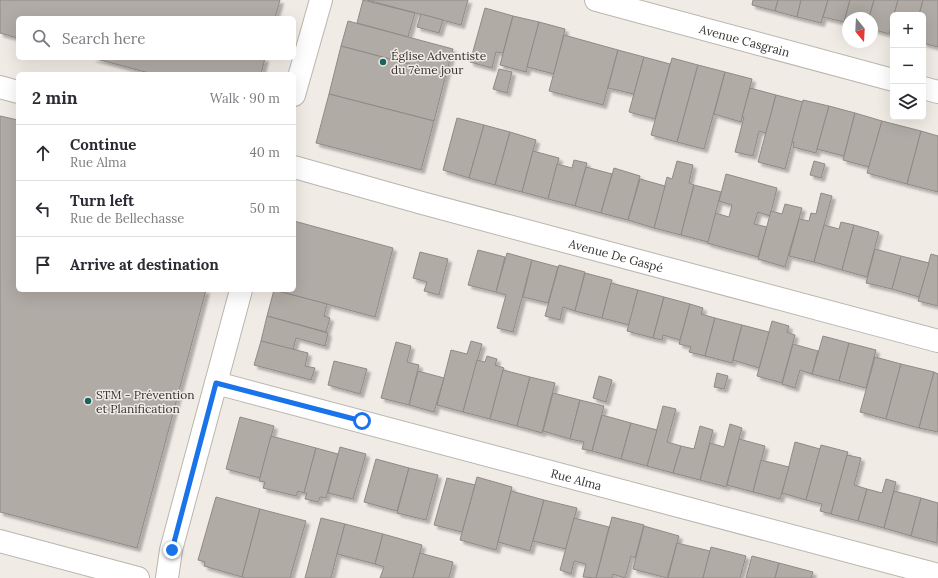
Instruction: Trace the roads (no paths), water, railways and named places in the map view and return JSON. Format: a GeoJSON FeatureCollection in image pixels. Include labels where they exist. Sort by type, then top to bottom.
{"type":"FeatureCollection","features":[{"type":"Feature","properties":{"kind":"street"},"geometry":{"type":"LineString","coordinates":[[296,88],[321,0]]}},
{"type":"Feature","properties":{"kind":"street","name":"Avenue Casgrain"},"geometry":{"type":"LineString","coordinates":[[596,0],[890,79]]}},
{"type":"Feature","properties":{"kind":"street"},"geometry":{"type":"LineString","coordinates":[[0,88],[16,92]]}},
{"type":"Feature","properties":{"kind":"street"},"geometry":{"type":"LineString","coordinates":[[926,89],[938,92]]}},
{"type":"Feature","properties":{"kind":"street","name":"Avenue De Gaspé"},"geometry":{"type":"LineString","coordinates":[[296,168],[422,203],[938,341]]}},
{"type":"Feature","properties":{"kind":"street"},"geometry":{"type":"LineString","coordinates":[[167,578],[172,550],[240,292]]}},
{"type":"Feature","properties":{"kind":"street","name":"Rue Alma"},"geometry":{"type":"LineString","coordinates":[[216,383],[938,575]]}},
{"type":"Feature","properties":{"kind":"street"},"geometry":{"type":"LineString","coordinates":[[0,541],[138,578]]}},
{"type":"Feature","properties":{"kind":"place","name":"Église Adventiste du 7ème jour"},"geometry":{"type":"Point","coordinates":[383,62]}},
{"type":"Feature","properties":{"kind":"place","name":"STM - Prévention et Planification"},"geometry":{"type":"Point","coordinates":[88,401]}}]}
